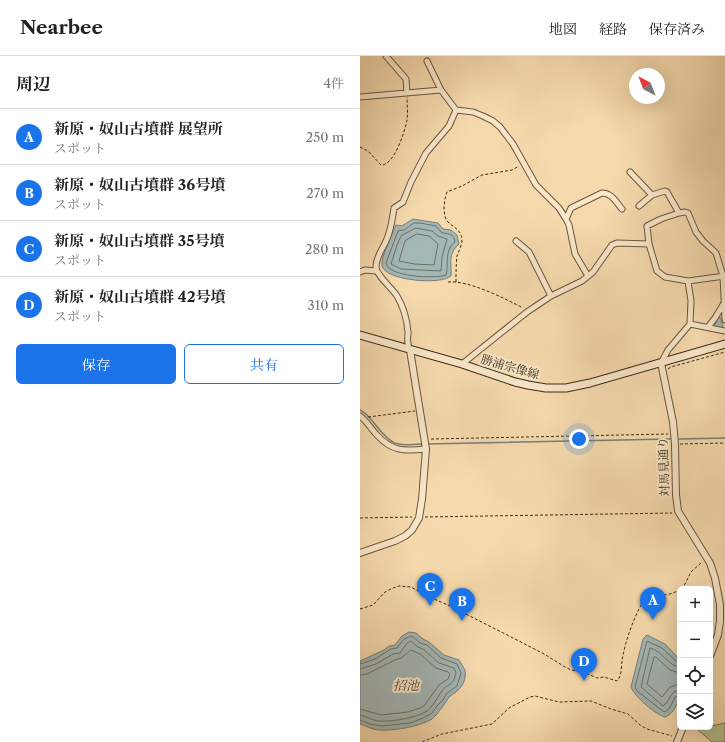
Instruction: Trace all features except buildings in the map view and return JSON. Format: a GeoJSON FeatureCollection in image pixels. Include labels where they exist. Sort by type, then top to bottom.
{"type":"FeatureCollection","features":[{"type":"Feature","properties":{"kind":"main road","name":"勝浦宗像線"},"geometry":{"type":"LineString","coordinates":[[360,335],[462,364],[528,386],[559,388],[590,383],[725,344]]}},
{"type":"Feature","properties":{"kind":"street"},"geometry":{"type":"LineString","coordinates":[[386,56],[406,80],[407,93]]}},
{"type":"Feature","properties":{"kind":"street"},"geometry":{"type":"LineString","coordinates":[[427,61],[441,90],[456,110],[473,112],[493,121],[514,144],[536,185],[559,208],[566,219],[569,225],[575,254],[588,276]]}},
{"type":"Feature","properties":{"kind":"street"},"geometry":{"type":"LineString","coordinates":[[360,97],[441,90]]}},
{"type":"Feature","properties":{"kind":"street"},"geometry":{"type":"LineString","coordinates":[[376,272],[377,260],[390,230],[394,208],[403,202],[411,182],[426,153],[449,126],[456,110]]}},
{"type":"Feature","properties":{"kind":"street"},"geometry":{"type":"LineString","coordinates":[[630,172],[652,196]]}},
{"type":"Feature","properties":{"kind":"street"},"geometry":{"type":"LineString","coordinates":[[639,206],[652,196],[665,191],[679,213]]}},
{"type":"Feature","properties":{"kind":"street"},"geometry":{"type":"LineString","coordinates":[[566,219],[571,208],[602,193],[607,193],[612,196],[622,209]]}},
{"type":"Feature","properties":{"kind":"street"},"geometry":{"type":"LineString","coordinates":[[724,276],[688,281],[661,275],[657,271],[649,244],[648,226],[661,219],[679,213],[688,213],[696,232],[716,253],[724,276],[725,320]]}},
{"type":"Feature","properties":{"kind":"street"},"geometry":{"type":"LineString","coordinates":[[516,240],[529,252],[550,296]]}},
{"type":"Feature","properties":{"kind":"street"},"geometry":{"type":"LineString","coordinates":[[462,364],[527,312],[550,296],[582,281],[593,272],[612,245],[617,243],[649,244]]}},
{"type":"Feature","properties":{"kind":"street"},"geometry":{"type":"LineString","coordinates":[[360,272],[365,270],[376,272],[392,289],[398,298],[406,319],[408,331],[407,345],[410,350],[425,444],[422,499],[417,524],[405,536],[360,553]]}},
{"type":"Feature","properties":{"kind":"street"},"geometry":{"type":"LineString","coordinates":[[661,362],[668,350],[690,324],[688,281]]}},
{"type":"Feature","properties":{"kind":"street"},"geometry":{"type":"LineString","coordinates":[[708,327],[724,303]]}},
{"type":"Feature","properties":{"kind":"street"},"geometry":{"type":"LineString","coordinates":[[690,324],[725,331]]}},
{"type":"Feature","properties":{"kind":"street","name":"対馬見通り"},"geometry":{"type":"LineString","coordinates":[[661,362],[674,434],[678,511],[706,556],[715,578],[720,606],[720,622],[718,635],[713,648]]}},
{"type":"Feature","properties":{"kind":"street"},"geometry":{"type":"LineString","coordinates":[[361,417],[389,446],[407,450],[425,444]]}},
{"type":"Feature","properties":{"kind":"path"},"geometry":{"type":"LineString","coordinates":[[360,147],[368,151],[382,165],[388,163],[394,156],[407,119],[407,93]]}},
{"type":"Feature","properties":{"kind":"path"},"geometry":{"type":"LineString","coordinates":[[456,282],[457,256],[463,239],[456,228],[446,221],[445,196],[447,192],[482,175],[512,170],[524,163]]}},
{"type":"Feature","properties":{"kind":"path"},"geometry":{"type":"LineString","coordinates":[[448,282],[456,282],[502,297],[524,308],[527,312]]}},
{"type":"Feature","properties":{"kind":"path"},"geometry":{"type":"LineString","coordinates":[[663,372],[671,366],[725,352]]}},
{"type":"Feature","properties":{"kind":"path"},"geometry":{"type":"LineString","coordinates":[[361,417],[420,411]]}},
{"type":"Feature","properties":{"kind":"path"},"geometry":{"type":"LineString","coordinates":[[425,444],[674,434]]}},
{"type":"Feature","properties":{"kind":"path"},"geometry":{"type":"LineString","coordinates":[[675,444],[725,443]]}},
{"type":"Feature","properties":{"kind":"path"},"geometry":{"type":"LineString","coordinates":[[360,518],[671,513],[678,511]]}},
{"type":"Feature","properties":{"kind":"path"},"geometry":{"type":"LineString","coordinates":[[683,586],[691,572],[706,556]]}},
{"type":"Feature","properties":{"kind":"path"},"geometry":{"type":"LineString","coordinates":[[360,608],[374,605],[379,601],[385,592],[393,588],[399,586],[411,587],[544,654],[571,670],[581,671],[597,678],[604,677],[617,681],[620,676],[622,658],[628,638],[646,597],[671,594],[677,591]]}},
{"type":"Feature","properties":{"kind":"path"},"geometry":{"type":"LineString","coordinates":[[422,742],[442,734],[492,724],[509,708],[535,696],[559,702],[592,700],[628,714],[647,729],[678,739]]}},
{"type":"Feature","properties":{"kind":"green space"},"geometry":{"type":"Polygon","coordinates":[[[725,723],[725,742],[712,742],[698,730],[713,730],[713,726],[725,723]]]}},
{"type":"Feature","properties":{"kind":"water"},"geometry":{"type":"Polygon","coordinates":[[[413,219],[438,223],[443,229],[451,230],[457,235],[459,244],[451,256],[451,276],[445,279],[437,280],[414,280],[393,275],[386,271],[382,266],[385,251],[396,225],[402,226],[413,219]]]}},
{"type":"Feature","properties":{"kind":"water"},"geometry":{"type":"Polygon","coordinates":[[[718,317],[721,318],[723,328],[714,327],[718,317]]]}},
{"type":"Feature","properties":{"kind":"water","name":"招池"},"geometry":{"type":"Polygon","coordinates":[[[409,632],[416,633],[444,655],[459,660],[465,670],[465,679],[462,686],[449,697],[434,717],[427,722],[406,728],[384,730],[375,730],[360,724],[360,661],[384,650],[389,646],[395,645],[402,636],[409,632]]]}},
{"type":"Feature","properties":{"kind":"water"},"geometry":{"type":"Polygon","coordinates":[[[647,635],[665,644],[677,657],[677,702],[671,713],[665,717],[656,713],[646,705],[636,695],[631,687],[643,639],[647,635]]]}},
{"type":"Feature","properties":{"kind":"waterway"},"geometry":{"type":"LineString","coordinates":[[360,410],[368,416],[385,436],[395,443],[406,445],[423,444]]}},
{"type":"Feature","properties":{"kind":"waterway"},"geometry":{"type":"LineString","coordinates":[[679,439],[725,438]]}},
{"type":"Feature","properties":{"kind":"waterway"},"geometry":{"type":"LineString","coordinates":[[427,444],[671,439]]}},
{"type":"Feature","properties":{"kind":"place","name":"新原・奴山古墳群 35号墳"},"geometry":{"type":"Point","coordinates":[430,606]}},
{"type":"Feature","properties":{"kind":"place","name":"新原・奴山古墳群 展望所"},"geometry":{"type":"Point","coordinates":[653,620]}},
{"type":"Feature","properties":{"kind":"place","name":"新原・奴山古墳群 36号墳"},"geometry":{"type":"Point","coordinates":[462,621]}},
{"type":"Feature","properties":{"kind":"place","name":"新原・奴山古墳群 42号墳"},"geometry":{"type":"Point","coordinates":[584,681]}}]}
